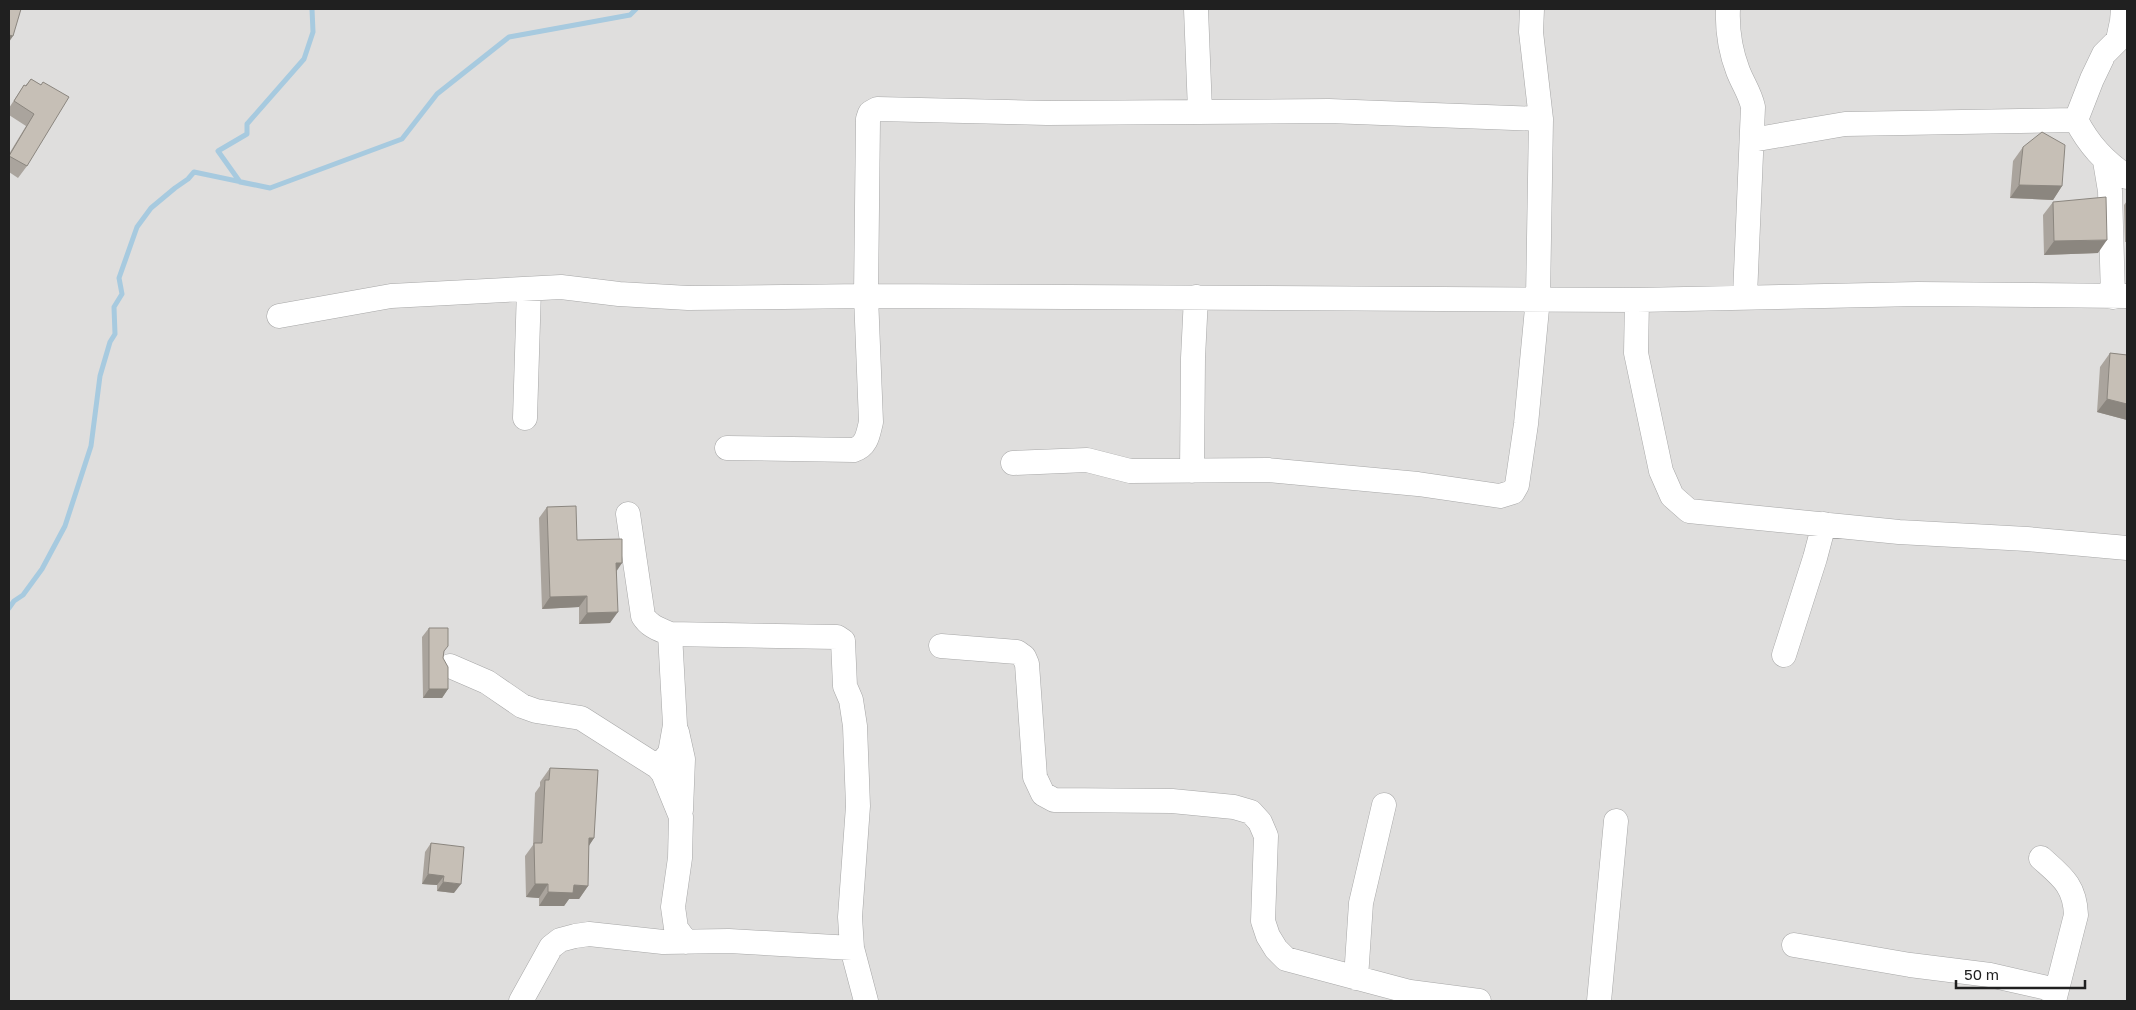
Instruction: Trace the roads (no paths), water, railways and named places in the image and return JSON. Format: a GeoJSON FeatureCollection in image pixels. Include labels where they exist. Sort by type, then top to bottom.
{"type":"FeatureCollection","features":[{"type":"Feature","properties":{"kind":"street"},"geometry":{"type":"LineString","coordinates":[[1196,9],[1200,111]]}},
{"type":"Feature","properties":{"kind":"street"},"geometry":{"type":"LineString","coordinates":[[1013,463],[1087,460],[1130,470],[1268,470],[1418,484],[1500,496],[1513,492],[1517,485],[1526,424],[1538,298],[1541,119],[1532,32],[1532,9]]}},
{"type":"Feature","properties":{"kind":"street"},"geometry":{"type":"LineString","coordinates":[[1728,9],[1727,32],[1732,54],[1738,72],[1750,93],[1753,107],[1745,296]]}},
{"type":"Feature","properties":{"kind":"street"},"geometry":{"type":"LineString","coordinates":[[2076,120],[2104,54],[2118,40],[2123,9]]}},
{"type":"Feature","properties":{"kind":"street"},"geometry":{"type":"LineString","coordinates":[[727,448],[854,450],[860,448],[867,440],[871,422],[866,296],[868,119],[870,113],[876,109],[1039,113],[1330,110],[1541,119]]}},
{"type":"Feature","properties":{"kind":"street"},"geometry":{"type":"LineString","coordinates":[[1752,140],[1845,124],[2076,120]]}},
{"type":"Feature","properties":{"kind":"street"},"geometry":{"type":"LineString","coordinates":[[2076,120],[2092,147],[2105,161],[2127,177]]}},
{"type":"Feature","properties":{"kind":"street"},"geometry":{"type":"LineString","coordinates":[[279,316],[391,296],[562,287],[619,294],[688,298],[866,296],[1637,300],[1745,296],[1918,294],[2120,296],[2110,191],[2105,161]]}},
{"type":"Feature","properties":{"kind":"street"},"geometry":{"type":"LineString","coordinates":[[525,418],[529,289]]}},
{"type":"Feature","properties":{"kind":"street"},"geometry":{"type":"LineString","coordinates":[[1192,471],[1193,358],[1196,297]]}},
{"type":"Feature","properties":{"kind":"street"},"geometry":{"type":"LineString","coordinates":[[1637,300],[1636,353],[1661,471],[1672,496],[1690,511],[1898,532],[2027,539],[2127,548]]}},
{"type":"Feature","properties":{"kind":"street"},"geometry":{"type":"LineString","coordinates":[[628,514],[643,616],[648,623],[656,628],[670,634],[837,638],[843,641],[845,686],[851,700],[855,726],[858,806],[850,917],[852,948],[866,1001]]}},
{"type":"Feature","properties":{"kind":"street"},"geometry":{"type":"LineString","coordinates":[[1784,655],[1824,524]]}},
{"type":"Feature","properties":{"kind":"street"},"geometry":{"type":"LineString","coordinates":[[670,634],[675,726],[683,758],[680,858],[672,907],[676,928],[686,942]]}},
{"type":"Feature","properties":{"kind":"street"},"geometry":{"type":"LineString","coordinates":[[941,646],[1017,652],[1024,657],[1027,664],[1035,777],[1043,794],[1054,800],[1172,801],[1234,807],[1251,812],[1260,822],[1266,836],[1263,921],[1272,943],[1286,959],[1410,992],[1479,1001]]}},
{"type":"Feature","properties":{"kind":"street"},"geometry":{"type":"LineString","coordinates":[[450,666],[488,682],[522,706],[536,711],[581,718],[658,767],[663,773],[680,817]]}},
{"type":"Feature","properties":{"kind":"street"},"geometry":{"type":"LineString","coordinates":[[658,767],[670,753],[675,726]]}},
{"type":"Feature","properties":{"kind":"street"},"geometry":{"type":"LineString","coordinates":[[1356,978],[1361,903],[1384,805]]}},
{"type":"Feature","properties":{"kind":"street"},"geometry":{"type":"LineString","coordinates":[[1599,1001],[1616,820]]}},
{"type":"Feature","properties":{"kind":"street"},"geometry":{"type":"LineString","coordinates":[[1794,945],[1910,965],[1990,975],[2055,996],[2076,915],[2069,884],[2041,858]]}},
{"type":"Feature","properties":{"kind":"street"},"geometry":{"type":"LineString","coordinates":[[521,1001],[551,947],[560,940],[589,934],[663,942],[729,941],[852,948]]}},
{"type":"Feature","properties":{"kind":"waterway"},"geometry":{"type":"LineString","coordinates":[[9,608],[14,601],[23,595],[42,569],[65,526],[91,446],[100,376],[110,342],[115,334],[114,307],[122,294],[119,278],[137,227],[151,208],[188,179],[194,172],[270,188],[240,182],[218,151],[247,134],[247,124],[304,59],[313,32],[312,9]]}},
{"type":"Feature","properties":{"kind":"waterway"},"geometry":{"type":"LineString","coordinates":[[270,188],[402,139],[437,94],[509,37],[630,15],[636,9]]}}]}
